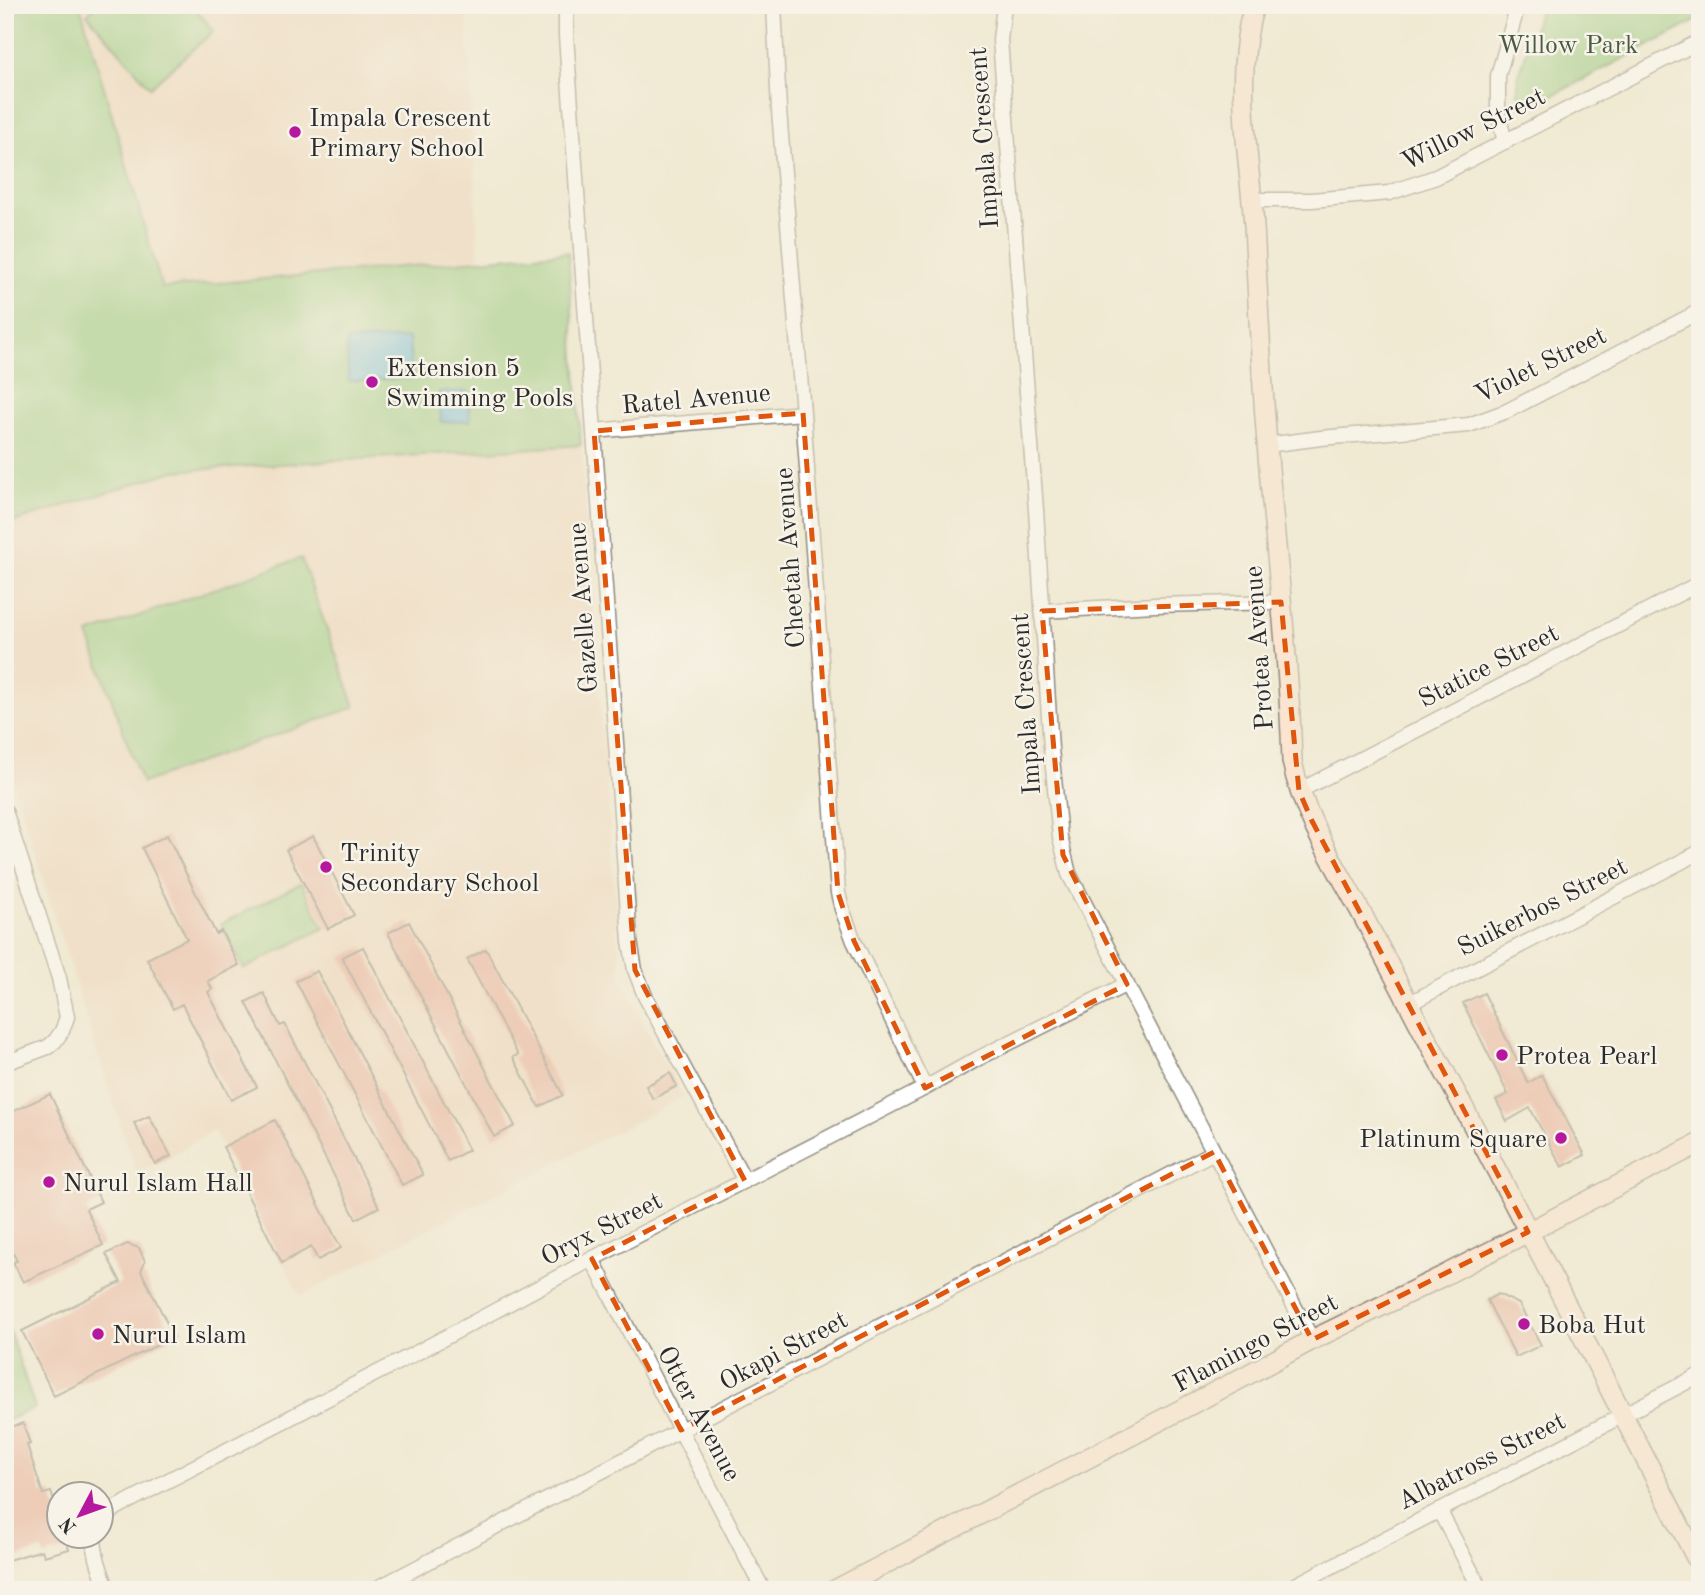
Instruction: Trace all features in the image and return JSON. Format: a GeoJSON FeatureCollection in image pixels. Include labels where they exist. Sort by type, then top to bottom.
{"type":"FeatureCollection","features":[{"type":"Feature","properties":{"kind":"street","name":"Gazelle Avenue"},"geometry":{"type":"LineString","coordinates":[[566,5],[566,36],[630,941],[635,970],[645,996],[745,1181]]}},
{"type":"Feature","properties":{"kind":"street","name":"Cheetah Avenue"},"geometry":{"type":"LineString","coordinates":[[774,5],[779,110],[838,893],[854,942],[925,1088]]}},
{"type":"Feature","properties":{"kind":"street","name":"Impala Crescent"},"geometry":{"type":"LineString","coordinates":[[1003,5],[1000,40],[1052,762],[1063,855],[1069,874],[1312,1340]]}},
{"type":"Feature","properties":{"kind":"street","name":"Protea Avenue"},"geometry":{"type":"LineString","coordinates":[[1254,5],[1246,40],[1244,109],[1292,761],[1299,792],[1700,1565]]}},
{"type":"Feature","properties":{"kind":"street"},"geometry":{"type":"LineString","coordinates":[[1505,142],[1498,114],[1498,76],[1518,5]]}},
{"type":"Feature","properties":{"kind":"street","name":"Willow Street"},"geometry":{"type":"LineString","coordinates":[[1252,201],[1312,200],[1389,193],[1436,177],[1700,41]]}},
{"type":"Feature","properties":{"kind":"street","name":"Violet Street"},"geometry":{"type":"LineString","coordinates":[[1267,444],[1469,425],[1507,411],[1700,311]]}},
{"type":"Feature","properties":{"kind":"street","name":"Ratel Avenue"},"geometry":{"type":"LineString","coordinates":[[594,431],[803,414]]}},
{"type":"Feature","properties":{"kind":"street","name":"Statice Street"},"geometry":{"type":"LineString","coordinates":[[1299,792],[1700,583]]}},
{"type":"Feature","properties":{"kind":"street"},"geometry":{"type":"LineString","coordinates":[[1042,611],[1281,602]]}},
{"type":"Feature","properties":{"kind":"street"},"geometry":{"type":"LineString","coordinates":[[5,811],[59,978],[67,1017],[55,1041],[5,1063]]}},
{"type":"Feature","properties":{"kind":"street","name":"Suikerbos Street"},"geometry":{"type":"LineString","coordinates":[[1408,1004],[1700,852]]}},
{"type":"Feature","properties":{"kind":"street","name":"Oryx Street"},"geometry":{"type":"LineString","coordinates":[[116,1510],[134,1498],[592,1259],[1127,984]]}},
{"type":"Feature","properties":{"kind":"street","name":"Flamingo Street"},"geometry":{"type":"LineString","coordinates":[[835,1590],[1312,1340],[1441,1278],[1700,1143]]}},
{"type":"Feature","properties":{"kind":"street","name":"Okapi Street"},"geometry":{"type":"LineString","coordinates":[[374,1590],[1214,1152]]}},
{"type":"Feature","properties":{"kind":"street","name":"Otter Avenue"},"geometry":{"type":"LineString","coordinates":[[592,1259],[763,1590]]}},
{"type":"Feature","properties":{"kind":"street","name":"Albatross Street"},"geometry":{"type":"LineString","coordinates":[[1286,1590],[1700,1375]]}},
{"type":"Feature","properties":{"kind":"street"},"geometry":{"type":"LineString","coordinates":[[1439,1510],[1481,1590]]}},
{"type":"Feature","properties":{"kind":"street"},"geometry":{"type":"LineString","coordinates":[[96,1550],[108,1590]]}},
{"type":"Feature","properties":{"kind":"highlighted area"},"geometry":{"type":"Polygon","coordinates":[[[803,413],[838,893],[854,941],[925,1088],[1127,984],[1063,855],[1042,611],[1281,602],[1299,791],[1312,821],[1528,1232],[1312,1340],[1214,1152],[681,1430],[592,1259],[745,1181],[635,970],[594,431],[803,413]]]}},
{"type":"Feature","properties":{"kind":"shaded area","name":"Impala Crescent Primary School"},"geometry":{"type":"Polygon","coordinates":[[[80,5],[466,5],[479,260],[162,288],[80,5]]]}},
{"type":"Feature","properties":{"kind":"shaded area","name":"Trinity Secondary School"},"geometry":{"type":"Polygon","coordinates":[[[581,445],[621,978],[683,1097],[300,1296],[213,1130],[171,1156],[136,1172],[5,756],[5,525],[174,471],[581,445]]]}},
{"type":"Feature","properties":{"kind":"green space"},"geometry":{"type":"Polygon","coordinates":[[[5,5],[80,5],[162,288],[568,252],[581,445],[174,471],[5,525],[5,5]]]}},
{"type":"Feature","properties":{"kind":"green space"},"geometry":{"type":"Polygon","coordinates":[[[97,5],[192,5],[214,31],[150,87],[87,14],[97,5]]]}},
{"type":"Feature","properties":{"kind":"green space","name":"Willow Park"},"geometry":{"type":"Polygon","coordinates":[[[1541,5],[1700,5],[1700,19],[1536,104],[1518,94],[1518,78],[1541,5]]]}},
{"type":"Feature","properties":{"kind":"green space"},"geometry":{"type":"Polygon","coordinates":[[[301,558],[355,707],[142,783],[88,634],[301,558]]]}},
{"type":"Feature","properties":{"kind":"green space"},"geometry":{"type":"Polygon","coordinates":[[[301,883],[324,928],[244,969],[221,924],[301,883]]]}},
{"type":"Feature","properties":{"kind":"green space"},"geometry":{"type":"Polygon","coordinates":[[[5,1318],[35,1408],[5,1421],[5,1318]]]}},
{"type":"Feature","properties":{"kind":"water"},"geometry":{"type":"Polygon","coordinates":[[[409,338],[412,378],[349,381],[346,341],[409,338]]]}},
{"type":"Feature","properties":{"kind":"water"},"geometry":{"type":"Polygon","coordinates":[[[468,391],[470,421],[441,422],[439,392],[468,391]]]}},
{"type":"Feature","properties":{"kind":"building"},"geometry":{"type":"Polygon","coordinates":[[[167,835],[216,934],[221,931],[239,965],[208,981],[212,989],[208,992],[257,1087],[231,1100],[182,1004],[173,1009],[147,959],[187,939],[142,848],[167,835]]]}},
{"type":"Feature","properties":{"kind":"building"},"geometry":{"type":"Polygon","coordinates":[[[313,836],[354,915],[328,929],[286,850],[313,836]]]}},
{"type":"Feature","properties":{"kind":"building"},"geometry":{"type":"Polygon","coordinates":[[[409,922],[515,1126],[494,1137],[388,933],[409,922]]]}},
{"type":"Feature","properties":{"kind":"building"},"geometry":{"type":"Polygon","coordinates":[[[363,947],[469,1150],[448,1161],[342,957],[363,947]]]}},
{"type":"Feature","properties":{"kind":"building"},"geometry":{"type":"Polygon","coordinates":[[[486,949],[563,1095],[539,1107],[513,1057],[518,1055],[467,959],[486,949]]]}},
{"type":"Feature","properties":{"kind":"building"},"geometry":{"type":"Polygon","coordinates":[[[317,971],[423,1175],[402,1185],[296,981],[317,971]]]}},
{"type":"Feature","properties":{"kind":"building"},"geometry":{"type":"Polygon","coordinates":[[[264,993],[280,1026],[285,1024],[379,1207],[356,1219],[246,1002],[264,993]]]}},
{"type":"Feature","properties":{"kind":"building"},"geometry":{"type":"Polygon","coordinates":[[[1484,993],[1528,1083],[1542,1075],[1585,1155],[1562,1167],[1530,1108],[1507,1121],[1496,1100],[1508,1094],[1463,1003],[1484,993]]]}},
{"type":"Feature","properties":{"kind":"building"},"geometry":{"type":"Polygon","coordinates":[[[670,1073],[677,1086],[653,1099],[646,1086],[670,1073]]]}},
{"type":"Feature","properties":{"kind":"building","name":"Nurul Islam Hall"},"geometry":{"type":"Polygon","coordinates":[[[50,1094],[101,1202],[86,1209],[103,1245],[23,1282],[13,1262],[17,1261],[5,1237],[5,1115],[50,1094]]]}},
{"type":"Feature","properties":{"kind":"building"},"geometry":{"type":"Polygon","coordinates":[[[149,1116],[171,1156],[155,1164],[134,1123],[149,1116]]]}},
{"type":"Feature","properties":{"kind":"building"},"geometry":{"type":"Polygon","coordinates":[[[275,1120],[341,1248],[318,1260],[311,1247],[282,1263],[223,1147],[275,1120]]]}},
{"type":"Feature","properties":{"kind":"building","name":"Nurul Islam"},"geometry":{"type":"Polygon","coordinates":[[[127,1244],[139,1248],[145,1261],[141,1271],[174,1337],[54,1396],[22,1331],[121,1282],[106,1254],[127,1244]]]}},
{"type":"Feature","properties":{"kind":"building"},"geometry":{"type":"Polygon","coordinates":[[[1498,1294],[1519,1304],[1541,1345],[1516,1357],[1487,1300],[1498,1294]]]}},
{"type":"Feature","properties":{"kind":"building"},"geometry":{"type":"Polygon","coordinates":[[[23,1423],[30,1444],[27,1445],[43,1494],[46,1493],[46,1550],[65,1550],[44,1556],[42,1550],[5,1561],[5,1429],[23,1423]]]}},
{"type":"Feature","properties":{"kind":"place","name":"Impala Crescent Primary School"},"geometry":{"type":"Point","coordinates":[295,132]}},
{"type":"Feature","properties":{"kind":"place","name":"Extension 5 Swimming Pools"},"geometry":{"type":"Point","coordinates":[372,382]}},
{"type":"Feature","properties":{"kind":"place","name":"Trinity Secondary School"},"geometry":{"type":"Point","coordinates":[326,867]}},
{"type":"Feature","properties":{"kind":"place","name":"Protea Pearl"},"geometry":{"type":"Point","coordinates":[1502,1055]}},
{"type":"Feature","properties":{"kind":"place","name":"Platinum Square"},"geometry":{"type":"Point","coordinates":[1561,1138]}},
{"type":"Feature","properties":{"kind":"place","name":"Nurul Islam Hall"},"geometry":{"type":"Point","coordinates":[49,1182]}},
{"type":"Feature","properties":{"kind":"place","name":"Boba Hut"},"geometry":{"type":"Point","coordinates":[1524,1324]}},
{"type":"Feature","properties":{"kind":"place","name":"Nurul Islam"},"geometry":{"type":"Point","coordinates":[98,1334]}}]}
